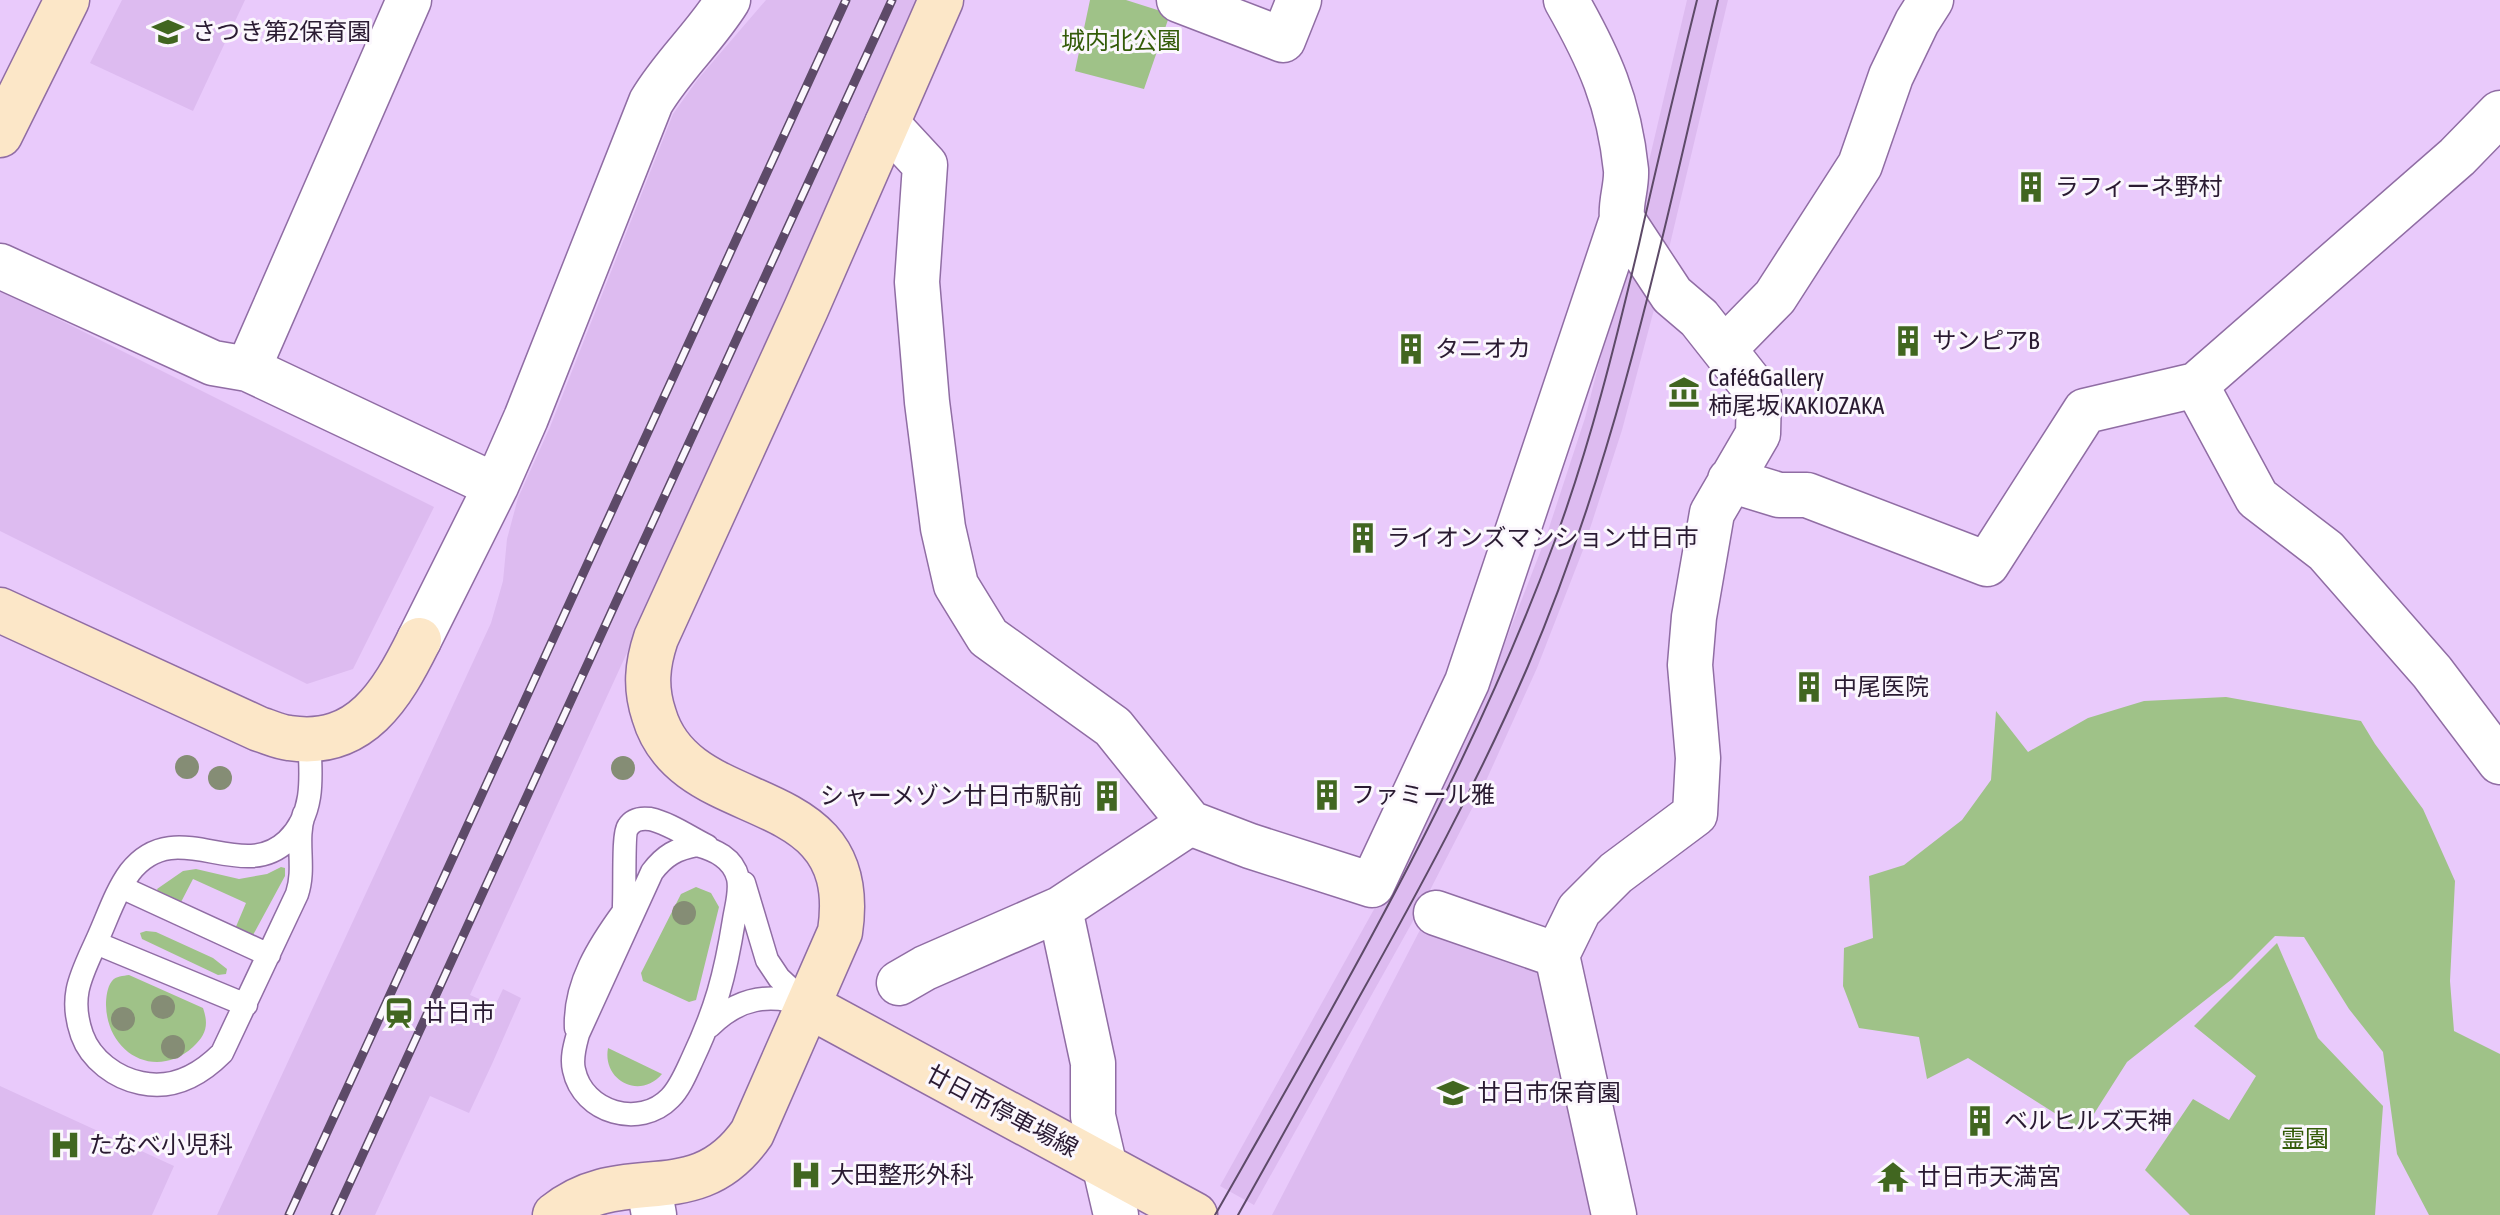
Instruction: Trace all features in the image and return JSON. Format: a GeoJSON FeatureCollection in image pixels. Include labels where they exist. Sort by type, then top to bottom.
{"type":"FeatureCollection","features":[{"type":"Feature","properties":{"kind":"street"},"geometry":{"type":"LineString","coordinates":[[0,135],[67,0]]}},
{"type":"Feature","properties":{"kind":"street"},"geometry":{"type":"LineString","coordinates":[[248,369],[409,0]]}},
{"type":"Feature","properties":{"kind":"street"},"geometry":{"type":"LineString","coordinates":[[0,610],[259,729],[290,739],[323,738],[354,727],[380,708],[399,681],[496,486],[555,348],[640,124],[663,81],[728,0]]}},
{"type":"Feature","properties":{"kind":"street"},"geometry":{"type":"LineString","coordinates":[[555,1215],[571,1203],[597,1193],[622,1191],[652,1204],[718,1175],[732,1163],[752,1133],[840,932],[843,897],[833,862],[812,833],[798,821],[710,780],[679,759],[657,729],[648,693],[647,674],[656,638],[806,309],[941,0]]}},
{"type":"Feature","properties":{"kind":"street"},"geometry":{"type":"LineString","coordinates":[[1179,0],[1283,40],[1299,0]]}},
{"type":"Feature","properties":{"kind":"street"},"geometry":{"type":"LineString","coordinates":[[887,124],[925,165],[917,282],[927,402],[941,512],[956,585],[988,637],[1113,727],[1190,823],[1250,846],[1372,885],[1467,682],[1622,219],[1621,201],[1626,171],[1613,98],[1598,58],[1566,0]]}},
{"type":"Feature","properties":{"kind":"street"},"geometry":{"type":"LineString","coordinates":[[1724,349],[1775,297],[1860,165],[1891,76],[1931,0]]}},
{"type":"Feature","properties":{"kind":"street"},"geometry":{"type":"LineString","coordinates":[[1730,480],[1779,495],[1807,495],[1987,564],[2085,411],[2196,385],[2446,167],[2500,113]]}},
{"type":"Feature","properties":{"kind":"street"},"geometry":{"type":"LineString","coordinates":[[1614,1215],[1557,955],[1579,910],[1616,873],[1695,814],[1698,758],[1690,665],[1694,617],[1712,513],[1758,434],[1759,394],[1695,313],[1668,290],[1622,219]]}},
{"type":"Feature","properties":{"kind":"street"},"geometry":{"type":"LineString","coordinates":[[0,266],[213,363],[248,369],[496,486]]}},
{"type":"Feature","properties":{"kind":"street"},"geometry":{"type":"LineString","coordinates":[[2196,385],[2257,498],[2326,551],[2432,672],[2500,762]]}},
{"type":"Feature","properties":{"kind":"street"},"geometry":{"type":"LineString","coordinates":[[899,983],[925,968],[1060,909],[1190,823]]}},
{"type":"Feature","properties":{"kind":"street"},"geometry":{"type":"LineString","coordinates":[[1060,909],[1093,1063],[1093,1116],[1116,1215]]}},
{"type":"Feature","properties":{"kind":"street"},"geometry":{"type":"LineString","coordinates":[[1436,913],[1557,955]]}},
{"type":"Feature","properties":{"kind":"street","name":"廿日市停車場線"},"geometry":{"type":"LineString","coordinates":[[809,1006],[1195,1215]]}},
{"type":"Feature","properties":{"kind":"lane"},"geometry":{"type":"LineString","coordinates":[[304,814],[287,840],[271,852],[252,857],[231,856],[182,846],[145,858],[131,871],[77,988],[75,1006],[84,1041],[95,1056],[123,1078],[159,1085],[194,1076],[222,1053],[301,881],[299,840],[311,788],[309,738]]}},
{"type":"Feature","properties":{"kind":"lane"},"geometry":{"type":"LineString","coordinates":[[615,955],[625,910],[624,840],[628,826],[640,818],[654,820],[728,859],[738,872],[767,960],[779,978],[809,1006]]}},
{"type":"Feature","properties":{"kind":"lane"},"geometry":{"type":"LineString","coordinates":[[577,1037],[575,1016],[578,998],[603,940],[652,872],[663,858],[679,848],[697,845],[715,850],[729,861],[738,878],[738,896],[722,986],[699,1044],[671,1097],[657,1108],[640,1114],[622,1114],[598,1104],[580,1085],[573,1069],[577,1037],[652,872]]}},
{"type":"Feature","properties":{"kind":"lane"},"geometry":{"type":"LineString","coordinates":[[121,887],[269,955]]}},
{"type":"Feature","properties":{"kind":"lane"},"geometry":{"type":"LineString","coordinates":[[96,943],[246,1005]]}},
{"type":"Feature","properties":{"kind":"lane"},"geometry":{"type":"LineString","coordinates":[[699,1044],[709,1027],[738,1004],[774,997],[809,1006]]}},
{"type":"Feature","properties":{"kind":"shaded area","name":"さつき第2保育園"},"geometry":{"type":"Polygon","coordinates":[[[122,0],[245,0],[193,111],[90,63],[122,0]]]}},
{"type":"Feature","properties":{"kind":"shaded area"},"geometry":{"type":"Polygon","coordinates":[[[766,0],[916,0],[726,437],[470,995],[495,1006],[503,989],[521,998],[492,1064],[469,1113],[430,1096],[375,1215],[217,1215],[491,623],[503,581],[507,539],[518,498],[550,427],[673,114],[698,79],[766,0]]]}},
{"type":"Feature","properties":{"kind":"shaded area"},"geometry":{"type":"Polygon","coordinates":[[[1687,0],[1728,0],[1666,261],[1636,216],[1687,0]]]}},
{"type":"Feature","properties":{"kind":"shaded area"},"geometry":{"type":"Polygon","coordinates":[[[1626,258],[1656,302],[1622,430],[1583,550],[1537,668],[1485,783],[1427,896],[1254,1205],[1220,1186],[1392,877],[1449,766],[1501,653],[1546,537],[1585,418],[1626,258]]]}},
{"type":"Feature","properties":{"kind":"shaded area"},"geometry":{"type":"Polygon","coordinates":[[[0,290],[434,507],[353,669],[307,684],[0,531],[0,290]]]}},
{"type":"Feature","properties":{"kind":"shaded area","name":"廿日市保育園"},"geometry":{"type":"Polygon","coordinates":[[[1421,928],[1540,970],[1599,1215],[1272,1215],[1421,928]]]}},
{"type":"Feature","properties":{"kind":"shaded area","name":"たなべ小児科"},"geometry":{"type":"Polygon","coordinates":[[[0,1086],[174,1166],[152,1215],[0,1215],[0,1086]]]}},
{"type":"Feature","properties":{"kind":"green space","name":"城内北公園"},"geometry":{"type":"Polygon","coordinates":[[[1090,0],[1126,0],[1170,14],[1144,89],[1075,71],[1090,0]]]}},
{"type":"Feature","properties":{"kind":"green space"},"geometry":{"type":"Polygon","coordinates":[[[2226,697],[2361,721],[2423,809],[2455,881],[2450,981],[2454,1031],[2500,1054],[2500,1215],[2429,1215],[2397,1154],[2383,1052],[2349,1009],[2304,937],[2275,936],[2232,979],[2127,1062],[2083,1131],[1968,1058],[1927,1079],[1919,1037],[1859,1028],[1843,986],[1844,948],[1873,938],[1869,876],[1904,865],[1962,820],[1991,780],[1996,711],[2028,752],[2088,718],[2144,701],[2226,697]]]}},
{"type":"Feature","properties":{"kind":"green space"},"geometry":{"type":"Polygon","coordinates":[[[285,868],[285,876],[253,935],[235,929],[246,903],[193,879],[180,904],[160,895],[157,889],[183,871],[196,869],[239,879],[267,874],[285,868]]]}},
{"type":"Feature","properties":{"kind":"green space"},"geometry":{"type":"Polygon","coordinates":[[[696,887],[711,893],[719,907],[696,1000],[689,1002],[643,981],[641,973],[681,894],[696,887]]]}},
{"type":"Feature","properties":{"kind":"green space"},"geometry":{"type":"Polygon","coordinates":[[[156,932],[213,958],[227,969],[226,974],[218,975],[142,939],[140,933],[156,932]]]}},
{"type":"Feature","properties":{"kind":"green space","name":"霊園"},"geometry":{"type":"Polygon","coordinates":[[[2277,943],[2318,1038],[2383,1106],[2375,1215],[2190,1215],[2145,1170],[2193,1099],[2229,1120],[2256,1076],[2194,1026],[2277,943]]]}},
{"type":"Feature","properties":{"kind":"green space"},"geometry":{"type":"Polygon","coordinates":[[[129,975],[203,1008],[205,1029],[193,1047],[164,1062],[136,1057],[124,1048],[108,1022],[106,999],[112,981],[129,975]]]}},
{"type":"Feature","properties":{"kind":"green space"},"geometry":{"type":"Polygon","coordinates":[[[608,1048],[662,1074],[643,1086],[624,1083],[611,1070],[608,1048]]]}},
{"type":"Feature","properties":{"kind":"tram line"},"geometry":{"type":"LineString","coordinates":[[1215,1215],[1398,886],[1482,717],[1520,631],[1567,506],[1601,395],[1697,0]]}},
{"type":"Feature","properties":{"kind":"tram line"},"geometry":{"type":"LineString","coordinates":[[1238,1215],[1447,836],[1528,666],[1589,504],[1614,421],[1659,253],[1718,0]]}},
{"type":"Feature","properties":{"kind":"railway"},"geometry":{"type":"LineString","coordinates":[[289,1215],[846,0]]}},
{"type":"Feature","properties":{"kind":"railway"},"geometry":{"type":"LineString","coordinates":[[335,1215],[892,0]]}},
{"type":"Feature","properties":{"kind":"place","name":"さつき第2保育園"},"geometry":{"type":"Point","coordinates":[168,32]}},
{"type":"Feature","properties":{"kind":"place","name":"ラフィーネ野村"},"geometry":{"type":"Point","coordinates":[2031,187]}},
{"type":"Feature","properties":{"kind":"place","name":"サンピアB"},"geometry":{"type":"Point","coordinates":[1908,341]}},
{"type":"Feature","properties":{"kind":"place","name":"タニオカ"},"geometry":{"type":"Point","coordinates":[1411,349]}},
{"type":"Feature","properties":{"kind":"place","name":"Café&Gallery 柿尾坂 KAKIOZAKA"},"geometry":{"type":"Point","coordinates":[1684,392]}},
{"type":"Feature","properties":{"kind":"place","name":"ライオンズマンション廿日市"},"geometry":{"type":"Point","coordinates":[1363,538]}},
{"type":"Feature","properties":{"kind":"place","name":"中尾医院"},"geometry":{"type":"Point","coordinates":[1809,687]}},
{"type":"Feature","properties":{"kind":"place","name":"ファミール雅"},"geometry":{"type":"Point","coordinates":[1327,795]}},
{"type":"Feature","properties":{"kind":"place","name":"シャーメゾン廿日市駅前"},"geometry":{"type":"Point","coordinates":[1107,796]}},
{"type":"Feature","properties":{"kind":"place","name":"廿日市"},"geometry":{"type":"Point","coordinates":[399,1013]}},
{"type":"Feature","properties":{"kind":"place","name":"廿日市保育園"},"geometry":{"type":"Point","coordinates":[1453,1093]}},
{"type":"Feature","properties":{"kind":"place","name":"ベルヒルズ天神"},"geometry":{"type":"Point","coordinates":[1980,1121]}},
{"type":"Feature","properties":{"kind":"place","name":"たなべ小児科"},"geometry":{"type":"Point","coordinates":[65,1145]}},
{"type":"Feature","properties":{"kind":"place","name":"大田整形外科"},"geometry":{"type":"Point","coordinates":[806,1175]}},
{"type":"Feature","properties":{"kind":"place","name":"廿日市天満宮"},"geometry":{"type":"Point","coordinates":[1893,1177]}}]}
